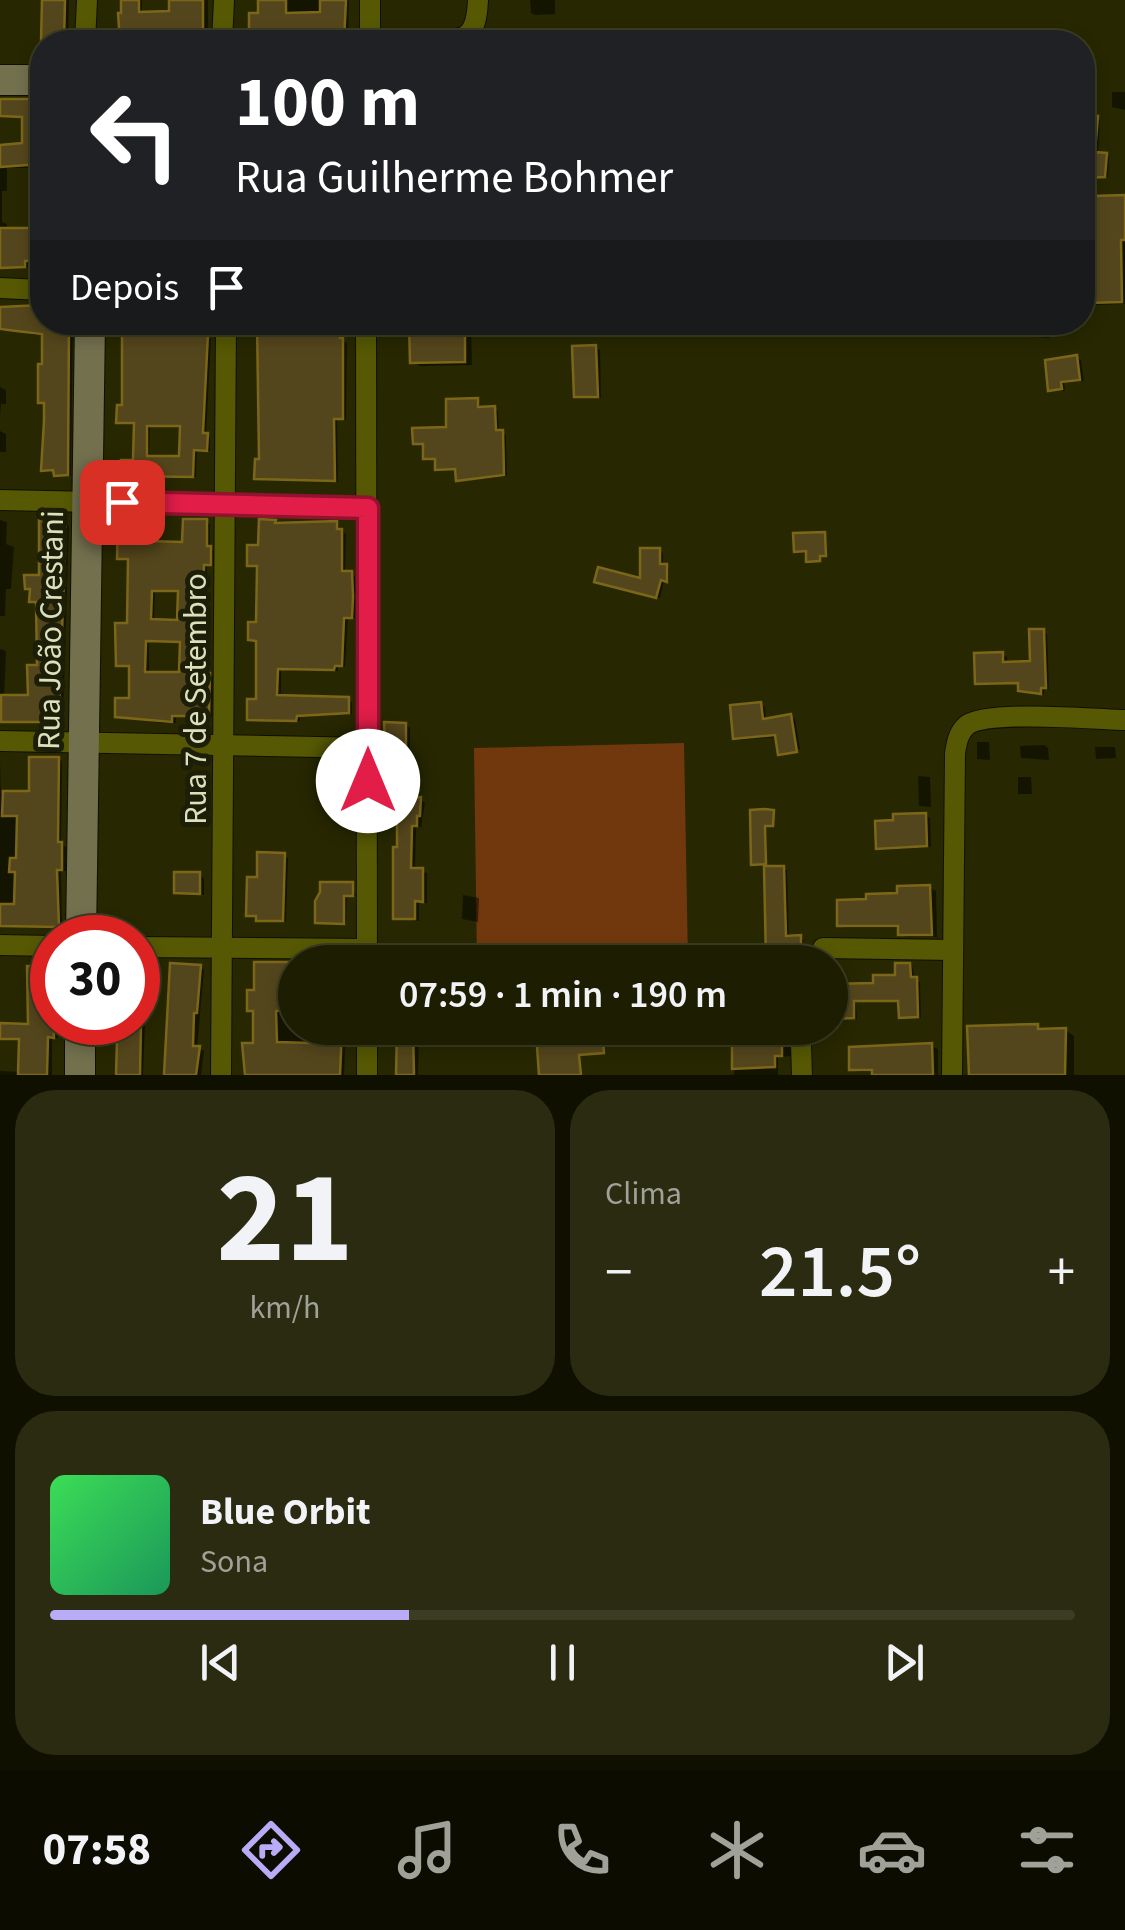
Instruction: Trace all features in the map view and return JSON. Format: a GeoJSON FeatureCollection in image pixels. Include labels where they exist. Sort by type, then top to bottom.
{"type":"FeatureCollection","features":[{"type":"Feature","properties":{"kind":"street"},"geometry":{"type":"LineString","coordinates":[[86,30],[87,0]]}},
{"type":"Feature","properties":{"kind":"street"},"geometry":{"type":"LineString","coordinates":[[223,30],[224,0]]}},
{"type":"Feature","properties":{"kind":"street"},"geometry":{"type":"LineString","coordinates":[[370,0],[370,30]]}},
{"type":"Feature","properties":{"kind":"street"},"geometry":{"type":"LineString","coordinates":[[472,30],[478,0]]}},
{"type":"Feature","properties":{"kind":"street"},"geometry":{"type":"LineString","coordinates":[[0,80],[30,80]]}},
{"type":"Feature","properties":{"kind":"street"},"geometry":{"type":"LineString","coordinates":[[0,288],[30,289]]}},
{"type":"Feature","properties":{"kind":"street","name":"Rua João Crestani"},"geometry":{"type":"LineString","coordinates":[[81,915],[90,335]]}},
{"type":"Feature","properties":{"kind":"street","name":"Rua 7 de Setembro"},"geometry":{"type":"LineString","coordinates":[[221,1075],[226,335]]}},
{"type":"Feature","properties":{"kind":"street"},"geometry":{"type":"LineString","coordinates":[[366,335],[367,945]]}},
{"type":"Feature","properties":{"kind":"street"},"geometry":{"type":"LineString","coordinates":[[0,500],[368,508]]}},
{"type":"Feature","properties":{"kind":"street"},"geometry":{"type":"LineString","coordinates":[[952,1075],[958,736],[969,724],[994,718],[1125,720]]}},
{"type":"Feature","properties":{"kind":"street"},"geometry":{"type":"LineString","coordinates":[[0,741],[369,748]]}},
{"type":"Feature","properties":{"kind":"street"},"geometry":{"type":"LineString","coordinates":[[0,945],[30,946]]}},
{"type":"Feature","properties":{"kind":"street"},"geometry":{"type":"LineString","coordinates":[[160,947],[278,951]]}},
{"type":"Feature","properties":{"kind":"street"},"geometry":{"type":"LineString","coordinates":[[848,948],[953,950]]}},
{"type":"Feature","properties":{"kind":"street"},"geometry":{"type":"LineString","coordinates":[[80,1045],[80,1075]]}},
{"type":"Feature","properties":{"kind":"street"},"geometry":{"type":"LineString","coordinates":[[367,1045],[367,1075]]}},
{"type":"Feature","properties":{"kind":"street"},"geometry":{"type":"LineString","coordinates":[[801,1045],[802,1075]]}},
{"type":"Feature","properties":{"kind":"shaded area"},"geometry":{"type":"Polygon","coordinates":[[[684,743],[688,945],[477,945],[474,748],[684,743]]]}},
{"type":"Feature","properties":{"kind":"building"},"geometry":{"type":"Polygon","coordinates":[[[42,0],[65,0],[64,30],[41,30],[42,0]]]}},
{"type":"Feature","properties":{"kind":"building"},"geometry":{"type":"Polygon","coordinates":[[[121,0],[139,0],[139,12],[169,11],[169,0],[203,0],[203,30],[119,30],[121,0]]]}},
{"type":"Feature","properties":{"kind":"building"},"geometry":{"type":"Polygon","coordinates":[[[258,0],[286,0],[286,13],[320,12],[320,0],[346,0],[345,30],[249,30],[249,13],[258,13],[258,0]]]}},
{"type":"Feature","properties":{"kind":"building"},"geometry":{"type":"Polygon","coordinates":[[[0,99],[30,99],[30,165],[0,167],[0,145],[22,143],[22,117],[0,116],[0,99]]]}},
{"type":"Feature","properties":{"kind":"building"},"geometry":{"type":"Polygon","coordinates":[[[1095,152],[1107,153],[1105,177],[1095,177],[1095,152]]]}},
{"type":"Feature","properties":{"kind":"building"},"geometry":{"type":"Polygon","coordinates":[[[1125,195],[1122,302],[1095,303],[1095,196],[1125,195]]]}},
{"type":"Feature","properties":{"kind":"building"},"geometry":{"type":"Polygon","coordinates":[[[0,228],[30,228],[30,261],[25,261],[25,267],[0,268],[0,228]]]}},
{"type":"Feature","properties":{"kind":"building"},"geometry":{"type":"Polygon","coordinates":[[[30,306],[30,333],[0,329],[0,307],[30,306]]]}},
{"type":"Feature","properties":{"kind":"building"},"geometry":{"type":"Polygon","coordinates":[[[42,335],[69,335],[68,475],[54,476],[53,470],[41,471],[44,403],[38,403],[38,364],[42,364],[42,335]]]}},
{"type":"Feature","properties":{"kind":"building"},"geometry":{"type":"Polygon","coordinates":[[[122,335],[208,335],[203,433],[208,433],[207,451],[194,450],[193,477],[120,476],[121,460],[133,460],[134,423],[116,423],[117,405],[122,405],[122,335]],[[147,426],[147,456],[179,456],[180,426],[147,426]]]}},
{"type":"Feature","properties":{"kind":"building"},"geometry":{"type":"Polygon","coordinates":[[[257,335],[340,335],[343,419],[334,419],[335,481],[254,479],[255,459],[259,459],[257,335]]]}},
{"type":"Feature","properties":{"kind":"building"},"geometry":{"type":"Polygon","coordinates":[[[409,335],[465,335],[465,362],[410,363],[409,335]]]}},
{"type":"Feature","properties":{"kind":"building"},"geometry":{"type":"Polygon","coordinates":[[[596,345],[598,397],[574,397],[572,346],[596,345]]]}},
{"type":"Feature","properties":{"kind":"building"},"geometry":{"type":"Polygon","coordinates":[[[1077,355],[1080,380],[1061,382],[1062,389],[1048,391],[1045,360],[1077,355]]]}},
{"type":"Feature","properties":{"kind":"building"},"geometry":{"type":"Polygon","coordinates":[[[478,398],[478,407],[495,406],[496,430],[503,430],[504,475],[456,481],[455,469],[435,470],[435,459],[423,459],[423,444],[413,444],[412,428],[446,427],[446,399],[478,398]]]}},
{"type":"Feature","properties":{"kind":"building"},"geometry":{"type":"Polygon","coordinates":[[[118,518],[147,518],[146,541],[182,542],[183,519],[207,519],[211,565],[204,565],[203,627],[204,673],[210,673],[209,716],[172,716],[172,722],[115,717],[115,698],[129,698],[129,666],[116,666],[115,623],[127,623],[128,559],[117,559],[118,518]],[[152,591],[151,619],[177,620],[178,591],[152,591]],[[146,641],[145,672],[179,672],[180,642],[146,641]]]}},
{"type":"Feature","properties":{"kind":"building"},"geometry":{"type":"Polygon","coordinates":[[[259,519],[276,520],[275,523],[337,521],[337,529],[342,529],[342,571],[352,571],[353,597],[352,618],[344,618],[342,666],[335,666],[334,670],[278,669],[277,695],[349,697],[349,713],[297,716],[296,721],[247,720],[247,699],[256,699],[256,641],[248,640],[248,622],[256,622],[257,566],[247,566],[247,545],[258,545],[259,519]]]}},
{"type":"Feature","properties":{"kind":"building"},"geometry":{"type":"Polygon","coordinates":[[[39,520],[66,521],[59,716],[45,716],[45,722],[1,722],[1,695],[28,695],[27,665],[37,665],[36,602],[29,602],[30,589],[25,589],[24,575],[39,575],[39,520]]]}},
{"type":"Feature","properties":{"kind":"building"},"geometry":{"type":"Polygon","coordinates":[[[825,532],[826,556],[820,556],[820,561],[806,562],[806,551],[794,552],[793,533],[825,532]]]}},
{"type":"Feature","properties":{"kind":"building"},"geometry":{"type":"Polygon","coordinates":[[[640,548],[660,548],[660,564],[667,564],[667,582],[661,580],[656,598],[594,582],[598,567],[640,578],[640,548]]]}},
{"type":"Feature","properties":{"kind":"building"},"geometry":{"type":"Polygon","coordinates":[[[1029,629],[1044,629],[1046,688],[1041,688],[1041,694],[1018,691],[1018,683],[975,684],[974,653],[1003,652],[1003,662],[1030,661],[1029,629]]]}},
{"type":"Feature","properties":{"kind":"building"},"geometry":{"type":"Polygon","coordinates":[[[761,702],[763,719],[791,714],[797,752],[778,755],[775,735],[733,739],[730,705],[761,702]]]}},
{"type":"Feature","properties":{"kind":"building"},"geometry":{"type":"Polygon","coordinates":[[[384,722],[406,723],[406,767],[413,768],[415,798],[421,797],[417,826],[412,826],[411,868],[423,868],[423,902],[415,901],[415,919],[393,919],[397,816],[392,815],[392,763],[386,763],[384,722]]]}},
{"type":"Feature","properties":{"kind":"building"},"geometry":{"type":"Polygon","coordinates":[[[29,757],[59,757],[58,842],[62,842],[62,870],[57,870],[59,915],[30,915],[30,927],[0,926],[0,904],[14,904],[15,872],[9,872],[10,858],[16,858],[17,816],[2,816],[3,791],[29,791],[29,757]]]}},
{"type":"Feature","properties":{"kind":"building"},"geometry":{"type":"Polygon","coordinates":[[[750,810],[774,810],[773,826],[765,826],[766,864],[751,865],[750,810]]]}},
{"type":"Feature","properties":{"kind":"building"},"geometry":{"type":"Polygon","coordinates":[[[926,813],[927,846],[876,849],[875,821],[893,820],[893,814],[926,813]]]}},
{"type":"Feature","properties":{"kind":"building"},"geometry":{"type":"Polygon","coordinates":[[[257,852],[285,853],[283,921],[256,921],[256,916],[246,916],[247,877],[257,877],[257,852]]]}},
{"type":"Feature","properties":{"kind":"building"},"geometry":{"type":"Polygon","coordinates":[[[764,866],[784,866],[786,936],[801,935],[801,945],[766,945],[764,866]]]}},
{"type":"Feature","properties":{"kind":"building"},"geometry":{"type":"Polygon","coordinates":[[[174,872],[200,872],[200,894],[174,893],[174,872]]]}},
{"type":"Feature","properties":{"kind":"building"},"geometry":{"type":"Polygon","coordinates":[[[320,882],[353,882],[353,896],[344,896],[344,924],[315,923],[320,882]]]}},
{"type":"Feature","properties":{"kind":"building"},"geometry":{"type":"Polygon","coordinates":[[[930,885],[932,935],[898,935],[898,926],[837,926],[837,900],[897,893],[897,886],[930,885]]]}},
{"type":"Feature","properties":{"kind":"building"},"geometry":{"type":"Polygon","coordinates":[[[254,962],[278,962],[278,1045],[341,1045],[340,1075],[245,1075],[242,1043],[253,1043],[253,1011],[247,1011],[247,990],[254,990],[254,962]]]}},
{"type":"Feature","properties":{"kind":"building"},"geometry":{"type":"Polygon","coordinates":[[[170,963],[201,965],[194,1013],[193,1046],[200,1046],[196,1075],[164,1075],[170,963]]]}},
{"type":"Feature","properties":{"kind":"building"},"geometry":{"type":"Polygon","coordinates":[[[895,963],[910,963],[911,977],[917,977],[918,1017],[899,1018],[898,1001],[854,1001],[854,1018],[848,1018],[848,984],[873,983],[873,975],[895,975],[895,963]]]}},
{"type":"Feature","properties":{"kind":"building"},"geometry":{"type":"Polygon","coordinates":[[[27,966],[30,1045],[48,1045],[47,1075],[18,1075],[19,1039],[0,1039],[0,1023],[28,1024],[27,966]]]}},
{"type":"Feature","properties":{"kind":"building"},"geometry":{"type":"Polygon","coordinates":[[[1038,1024],[1038,1029],[1066,1028],[1065,1075],[969,1075],[967,1026],[1038,1024]]]}},
{"type":"Feature","properties":{"kind":"building"},"geometry":{"type":"Polygon","coordinates":[[[932,1043],[933,1075],[872,1075],[872,1070],[849,1070],[849,1047],[932,1043]]]}},
{"type":"Feature","properties":{"kind":"building"},"geometry":{"type":"Polygon","coordinates":[[[117,1045],[141,1045],[140,1075],[116,1075],[117,1045]]]}},
{"type":"Feature","properties":{"kind":"building"},"geometry":{"type":"Polygon","coordinates":[[[397,1045],[413,1045],[414,1075],[396,1075],[397,1045]]]}},
{"type":"Feature","properties":{"kind":"building"},"geometry":{"type":"Polygon","coordinates":[[[537,1045],[603,1045],[604,1053],[579,1055],[581,1075],[539,1075],[537,1045]]]}},
{"type":"Feature","properties":{"kind":"building"},"geometry":{"type":"Polygon","coordinates":[[[732,1045],[782,1045],[782,1056],[775,1056],[775,1067],[732,1069],[732,1045]]]}},
{"type":"Feature","properties":{"kind":"route"},"geometry":{"type":"LineString","coordinates":[[122,502],[368,508],[368,781]]}}]}
